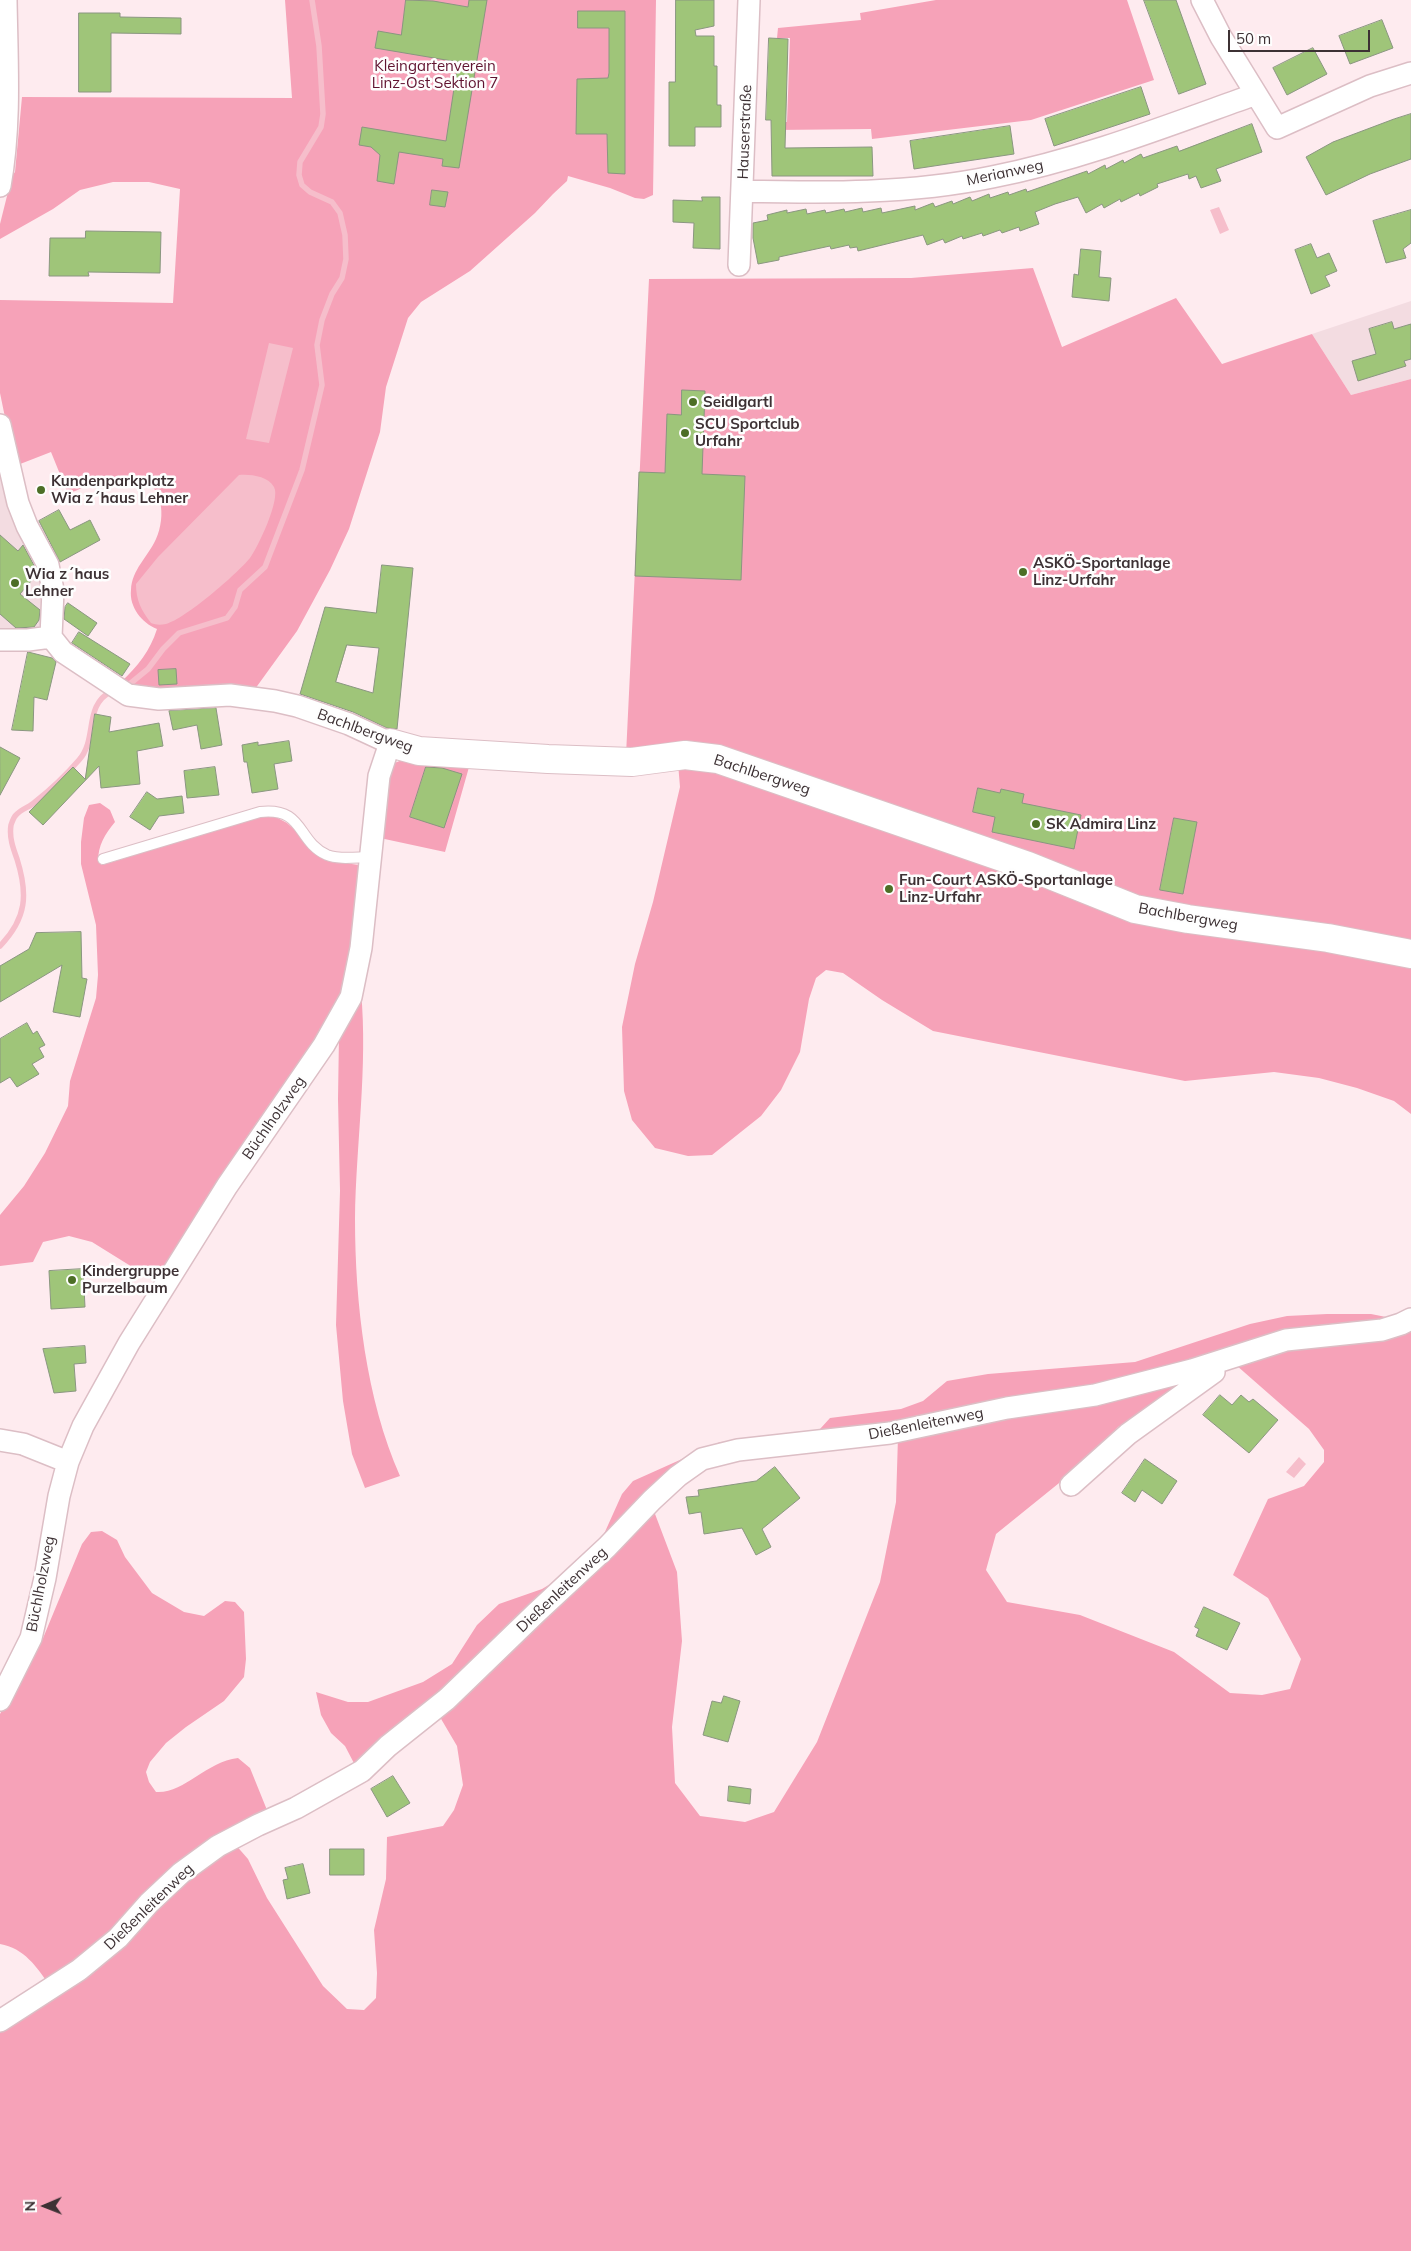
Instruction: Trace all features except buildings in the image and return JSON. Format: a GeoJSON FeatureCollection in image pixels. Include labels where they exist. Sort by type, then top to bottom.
{"type":"FeatureCollection","features":[{"type":"Feature","properties":{"kind":"street"},"geometry":{"type":"LineString","coordinates":[[0,186],[6,151],[8,108],[6,0]]}},
{"type":"Feature","properties":{"kind":"street","name":"Hauserstraße"},"geometry":{"type":"LineString","coordinates":[[740,265],[749,0]]}},
{"type":"Feature","properties":{"kind":"street"},"geometry":{"type":"LineString","coordinates":[[1202,0],[1277,128],[1370,86],[1411,73]]}},
{"type":"Feature","properties":{"kind":"street","name":"Merianweg"},"geometry":{"type":"LineString","coordinates":[[742,191],[822,193],[866,191],[990,178],[1125,142],[1256,94]]}},
{"type":"Feature","properties":{"kind":"street"},"geometry":{"type":"LineString","coordinates":[[0,425],[18,503],[27,526],[48,565],[53,590],[51,637],[28,640],[0,640]]}},
{"type":"Feature","properties":{"kind":"street","name":"Bachlbergweg"},"geometry":{"type":"LineString","coordinates":[[51,637],[63,652],[110,685],[141,698],[159,699],[230,695],[275,701],[297,706],[349,724],[390,743],[419,751],[632,762],[685,755],[718,759],[1028,866],[1135,909],[1188,919],[1328,938],[1411,954]]}},
{"type":"Feature","properties":{"kind":"street","name":"Büchlholzweg"},"geometry":{"type":"LineString","coordinates":[[0,1700],[19,1665],[36,1620],[45,1578],[51,1533],[68,1462],[83,1426],[129,1343],[227,1186],[341,1018],[351,997],[356,978],[379,776],[390,743]]}},
{"type":"Feature","properties":{"kind":"street","name":"Dießenleitenweg"},"geometry":{"type":"LineString","coordinates":[[0,2022],[79,1970],[118,1938],[149,1903],[181,1872],[218,1846],[296,1808],[362,1771],[388,1746],[447,1699],[608,1547],[652,1500],[678,1476],[702,1459],[738,1450],[840,1439],[922,1427],[1007,1408],[1095,1395],[1213,1363],[1286,1340],[1382,1330],[1411,1319]]}},
{"type":"Feature","properties":{"kind":"street"},"geometry":{"type":"LineString","coordinates":[[1071,1485],[1128,1434],[1214,1372],[1213,1363]]}},
{"type":"Feature","properties":{"kind":"street"},"geometry":{"type":"LineString","coordinates":[[0,1440],[23,1444],[68,1462]]}},
{"type":"Feature","properties":{"kind":"lane"},"geometry":{"type":"LineString","coordinates":[[103,860],[260,812],[274,810],[286,814],[320,851],[330,856],[370,857]]}},
{"type":"Feature","properties":{"kind":"shaded area"},"geometry":{"type":"Polygon","coordinates":[[[1219,207],[1229,230],[1220,234],[1210,210],[1219,207]]]}},
{"type":"Feature","properties":{"kind":"shaded area"},"geometry":{"type":"Polygon","coordinates":[[[1411,301],[1411,379],[1351,395],[1312,334],[1411,301]]]}},
{"type":"Feature","properties":{"kind":"shaded area"},"geometry":{"type":"Polygon","coordinates":[[[269,343],[293,348],[269,443],[246,439],[269,343]]]}},
{"type":"Feature","properties":{"kind":"shaded area"},"geometry":{"type":"Polygon","coordinates":[[[0,456],[42,568],[43,621],[37,630],[0,635],[0,456]]]}},
{"type":"Feature","properties":{"kind":"shaded area"},"geometry":{"type":"Polygon","coordinates":[[[239,475],[253,475],[263,478],[268,480],[274,487],[272,512],[254,552],[223,585],[185,614],[166,624],[158,625],[151,623],[140,605],[136,584],[158,557],[239,475]]]}},
{"type":"Feature","properties":{"kind":"shaded area"},"geometry":{"type":"Polygon","coordinates":[[[1299,1457],[1306,1464],[1294,1478],[1286,1472],[1299,1457]]]}},
{"type":"Feature","properties":{"kind":"green space","name":"Kleingartenverein Linz-Ost Sektion 7"},"geometry":{"type":"Polygon","coordinates":[[[285,0],[656,0],[653,195],[644,199],[635,198],[610,188],[568,176],[567,181],[535,213],[470,271],[421,302],[408,318],[386,387],[380,432],[349,529],[330,570],[297,631],[255,689],[148,691],[121,682],[143,658],[157,629],[146,623],[134,608],[131,590],[137,569],[158,535],[161,516],[160,502],[154,489],[145,481],[134,478],[106,481],[68,494],[51,452],[15,466],[0,393],[0,300],[173,303],[180,189],[149,182],[113,182],[80,190],[53,209],[0,239],[0,224],[12,176],[15,172],[22,97],[292,98],[285,0]]]}},
{"type":"Feature","properties":{"kind":"green space"},"geometry":{"type":"Polygon","coordinates":[[[936,0],[1127,0],[1154,80],[1031,120],[872,139],[871,129],[775,130],[774,122],[787,122],[790,38],[777,38],[778,28],[861,20],[860,13],[936,0]]]}},
{"type":"Feature","properties":{"kind":"green space","name":"ASKÖ-Sportanlage Linz-Urfahr"},"geometry":{"type":"Polygon","coordinates":[[[1033,268],[1062,347],[1176,298],[1222,364],[1312,334],[1351,395],[1411,379],[1411,1114],[1394,1101],[1357,1088],[1319,1078],[1274,1072],[1185,1081],[933,1031],[882,1000],[843,973],[826,970],[816,978],[809,999],[800,1052],[781,1090],[761,1116],[712,1155],[688,1156],[655,1148],[632,1120],[624,1091],[622,1027],[635,964],[653,902],[680,787],[678,763],[626,755],[649,279],[911,278],[1033,268]]]}},
{"type":"Feature","properties":{"kind":"green space"},"geometry":{"type":"Polygon","coordinates":[[[402,760],[471,760],[445,852],[380,838],[385,786],[392,764],[402,760]]]}},
{"type":"Feature","properties":{"kind":"green space"},"geometry":{"type":"Polygon","coordinates":[[[100,803],[110,810],[115,822],[105,835],[101,845],[98,862],[102,865],[259,817],[274,816],[287,823],[330,861],[359,865],[350,959],[346,977],[333,1012],[244,1141],[158,1283],[92,1242],[69,1236],[43,1242],[33,1262],[0,1266],[0,1215],[24,1186],[45,1153],[68,1106],[70,1081],[96,998],[98,975],[96,925],[81,864],[81,842],[84,818],[89,805],[100,803]]]}},
{"type":"Feature","properties":{"kind":"green space"},"geometry":{"type":"Polygon","coordinates":[[[361,991],[363,1048],[355,1219],[357,1284],[360,1317],[371,1383],[388,1446],[400,1476],[365,1488],[352,1454],[343,1401],[336,1325],[340,1191],[339,1035],[361,991]]]}},
{"type":"Feature","properties":{"kind":"green space"},"geometry":{"type":"Polygon","coordinates":[[[1371,1314],[1396,1319],[1140,1380],[819,1437],[820,1429],[830,1418],[901,1409],[923,1401],[947,1381],[988,1374],[1135,1362],[1250,1324],[1287,1316],[1371,1314]]]}},
{"type":"Feature","properties":{"kind":"green space"},"geometry":{"type":"Polygon","coordinates":[[[1411,1326],[1411,2251],[0,2251],[0,2027],[234,1843],[248,1859],[267,1898],[323,1986],[347,2009],[364,2010],[376,1998],[377,1973],[374,1930],[386,1879],[387,1837],[443,1826],[454,1810],[463,1785],[457,1746],[437,1712],[652,1506],[677,1572],[682,1641],[672,1727],[675,1783],[700,1816],[745,1822],[774,1812],[817,1742],[880,1582],[896,1502],[898,1437],[1200,1373],[1155,1407],[1118,1427],[1095,1454],[996,1534],[986,1570],[1007,1602],[1080,1615],[1174,1652],[1230,1693],[1262,1695],[1290,1689],[1301,1659],[1268,1598],[1233,1575],[1268,1499],[1304,1486],[1324,1462],[1324,1450],[1309,1429],[1236,1365],[1256,1354],[1411,1326]]]}},
{"type":"Feature","properties":{"kind":"green space"},"geometry":{"type":"Polygon","coordinates":[[[744,1441],[717,1445],[356,1767],[345,1746],[331,1733],[321,1715],[316,1692],[348,1702],[368,1702],[423,1682],[452,1664],[477,1625],[499,1604],[542,1589],[562,1577],[595,1547],[604,1534],[622,1494],[633,1481],[720,1442],[744,1441]]]}},
{"type":"Feature","properties":{"kind":"green space"},"geometry":{"type":"Polygon","coordinates":[[[102,1531],[117,1540],[125,1557],[152,1593],[184,1612],[204,1616],[225,1601],[235,1602],[244,1612],[246,1659],[244,1677],[224,1701],[166,1743],[150,1762],[146,1772],[149,1782],[156,1792],[166,1791],[186,1783],[215,1765],[238,1758],[250,1768],[269,1815],[50,1986],[29,1959],[9,1946],[0,1944],[0,1714],[41,1643],[82,1544],[91,1532],[102,1531]]]}},
{"type":"Feature","properties":{"kind":"waterway"},"geometry":{"type":"LineString","coordinates":[[126,687],[148,669],[163,649],[179,633],[227,618],[235,607],[240,590],[265,567],[302,470],[322,385],[317,345],[322,320],[332,294],[342,278],[346,259],[345,235],[340,213],[332,202],[310,192],[302,185],[299,175],[300,162],[321,127],[323,114],[319,46],[312,0]]}},
{"type":"Feature","properties":{"kind":"waterway"},"geometry":{"type":"LineString","coordinates":[[0,946],[16,926],[23,905],[24,895],[21,872],[11,838],[12,821],[18,813],[33,804],[79,760],[85,752],[97,705],[103,697],[112,691]]}},
{"type":"Feature","properties":{"kind":"place","name":"Seidlgartl"},"geometry":{"type":"Point","coordinates":[693,402]}},
{"type":"Feature","properties":{"kind":"place","name":"SCU Sportclub Urfahr"},"geometry":{"type":"Point","coordinates":[685,433]}},
{"type":"Feature","properties":{"kind":"place","name":"Kundenparkplatz Wia z´haus Lehner"},"geometry":{"type":"Point","coordinates":[41,490]}},
{"type":"Feature","properties":{"kind":"place","name":"ASKÖ-Sportanlage Linz-Urfahr"},"geometry":{"type":"Point","coordinates":[1023,572]}},
{"type":"Feature","properties":{"kind":"place","name":"Wia z´haus Lehner"},"geometry":{"type":"Point","coordinates":[15,583]}},
{"type":"Feature","properties":{"kind":"place","name":"SK Admira Linz"},"geometry":{"type":"Point","coordinates":[1036,824]}},
{"type":"Feature","properties":{"kind":"place","name":"Fun-Court ASKÖ-Sportanlage Linz-Urfahr"},"geometry":{"type":"Point","coordinates":[889,889]}},
{"type":"Feature","properties":{"kind":"place","name":"Kindergruppe Purzelbaum"},"geometry":{"type":"Point","coordinates":[72,1280]}}]}
